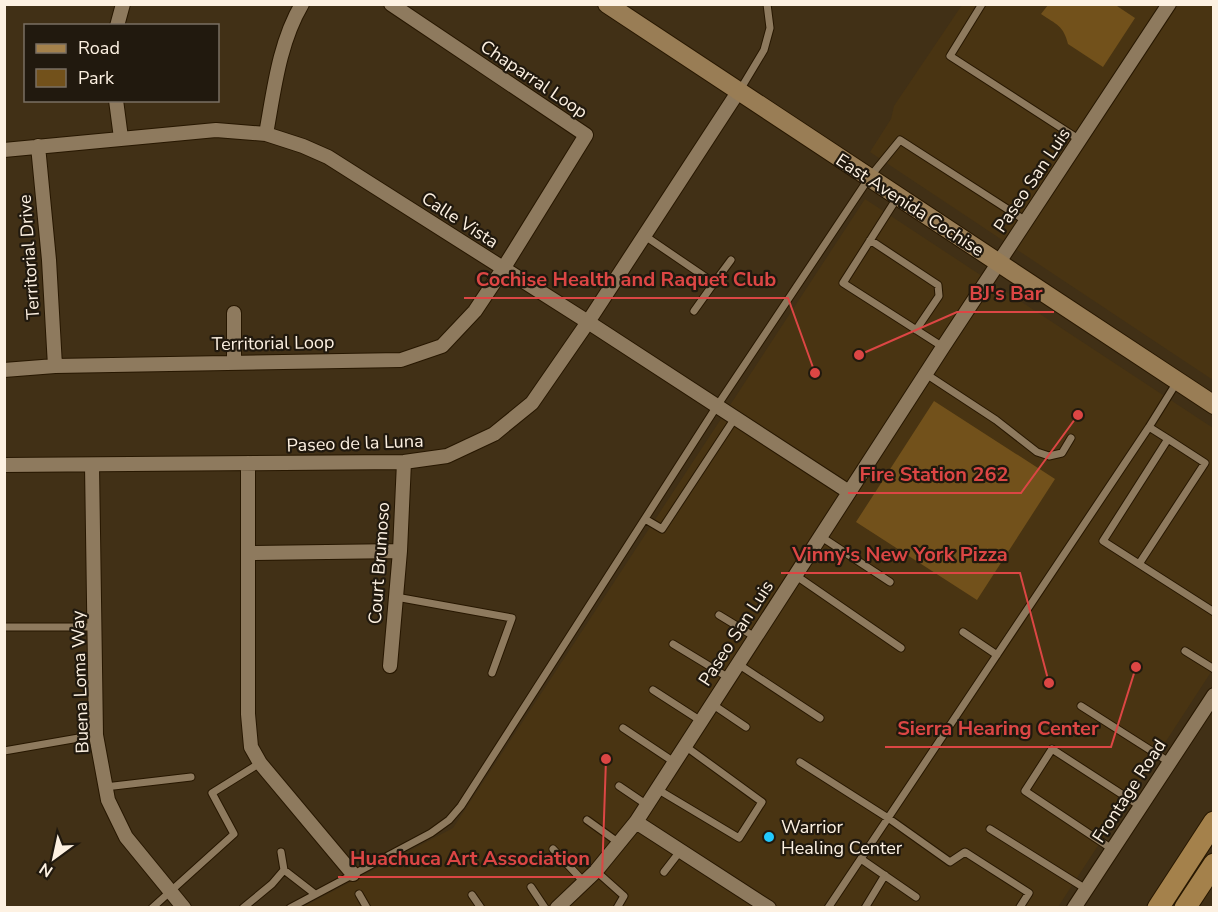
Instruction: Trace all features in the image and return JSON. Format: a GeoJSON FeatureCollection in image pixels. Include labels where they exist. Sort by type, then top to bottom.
{"type":"FeatureCollection","features":[{"type":"Feature","properties":{"kind":"main road"},"geometry":{"type":"LineString","coordinates":[[1158,908],[1214,822]]}},
{"type":"Feature","properties":{"kind":"main road"},"geometry":{"type":"LineString","coordinates":[[1185,908],[1214,864]]}},
{"type":"Feature","properties":{"kind":"street"},"geometry":{"type":"LineString","coordinates":[[118,24],[123,4]]}},
{"type":"Feature","properties":{"kind":"street"},"geometry":{"type":"LineString","coordinates":[[266,134],[282,52],[290,28],[302,4]]}},
{"type":"Feature","properties":{"kind":"street","name":"Chaparral Loop"},"geometry":{"type":"LineString","coordinates":[[391,4],[586,135],[503,269]]}},
{"type":"Feature","properties":{"kind":"street","name":"East Avenida Cochise"},"geometry":{"type":"LineString","coordinates":[[607,4],[1214,405]]}},
{"type":"Feature","properties":{"kind":"street","name":"Paseo San Luis"},"geometry":{"type":"LineString","coordinates":[[557,908],[596,871],[636,822],[998,262],[1169,4]]}},
{"type":"Feature","properties":{"kind":"street","name":"Paseo de la Luna"},"geometry":{"type":"LineString","coordinates":[[4,465],[404,462],[447,456],[494,434],[532,403],[645,236],[738,92]]}},
{"type":"Feature","properties":{"kind":"street"},"geometry":{"type":"LineString","coordinates":[[116,102],[122,138]]}},
{"type":"Feature","properties":{"kind":"street","name":"Calle Vista"},"geometry":{"type":"LineString","coordinates":[[4,150],[216,130],[266,134],[303,146],[328,157],[588,322],[849,492]]}},
{"type":"Feature","properties":{"kind":"street","name":"Territorial Drive"},"geometry":{"type":"LineString","coordinates":[[38,146],[49,260],[55,366]]}},
{"type":"Feature","properties":{"kind":"street","name":"Territorial Loop"},"geometry":{"type":"LineString","coordinates":[[4,370],[55,366],[401,360],[442,346],[475,311],[503,269]]}},
{"type":"Feature","properties":{"kind":"street"},"geometry":{"type":"LineString","coordinates":[[234,313],[234,362]]}},
{"type":"Feature","properties":{"kind":"street","name":"Court Brumoso"},"geometry":{"type":"LineString","coordinates":[[390,666],[400,551],[404,462]]}},
{"type":"Feature","properties":{"kind":"street"},"geometry":{"type":"LineString","coordinates":[[248,464],[248,714],[251,747],[260,763],[353,874]]}},
{"type":"Feature","properties":{"kind":"street","name":"Buena Loma Way"},"geometry":{"type":"LineString","coordinates":[[92,465],[96,735],[105,787],[108,800],[126,837],[184,908]]}},
{"type":"Feature","properties":{"kind":"street"},"geometry":{"type":"LineString","coordinates":[[249,553],[400,551]]}},
{"type":"Feature","properties":{"kind":"street","name":"Frontage Road"},"geometry":{"type":"LineString","coordinates":[[1074,908],[1214,695]]}},
{"type":"Feature","properties":{"kind":"street"},"geometry":{"type":"LineString","coordinates":[[636,822],[769,908]]}},
{"type":"Feature","properties":{"kind":"lane"},"geometry":{"type":"LineString","coordinates":[[738,92],[764,50],[770,28],[767,4]]}},
{"type":"Feature","properties":{"kind":"lane"},"geometry":{"type":"LineString","coordinates":[[982,4],[950,56],[1080,140]]}},
{"type":"Feature","properties":{"kind":"lane"},"geometry":{"type":"LineString","coordinates":[[290,908],[431,833],[449,820],[461,806],[717,406],[869,178],[900,140],[1026,221]]}},
{"type":"Feature","properties":{"kind":"lane"},"geometry":{"type":"LineString","coordinates":[[897,197],[843,283],[943,347]]}},
{"type":"Feature","properties":{"kind":"lane"},"geometry":{"type":"LineString","coordinates":[[645,236],[714,283]]}},
{"type":"Feature","properties":{"kind":"lane"},"geometry":{"type":"LineString","coordinates":[[870,240],[938,285],[939,296],[916,330]]}},
{"type":"Feature","properties":{"kind":"lane"},"geometry":{"type":"LineString","coordinates":[[694,311],[731,260]]}},
{"type":"Feature","properties":{"kind":"lane"},"geometry":{"type":"LineString","coordinates":[[926,374],[996,420],[1036,452],[1049,456],[1062,453],[1071,438]]}},
{"type":"Feature","properties":{"kind":"lane"},"geometry":{"type":"LineString","coordinates":[[828,908],[1178,381]]}},
{"type":"Feature","properties":{"kind":"lane"},"geometry":{"type":"LineString","coordinates":[[645,519],[662,530],[735,418]]}},
{"type":"Feature","properties":{"kind":"lane"},"geometry":{"type":"LineString","coordinates":[[1140,564],[1205,463],[1149,427]]}},
{"type":"Feature","properties":{"kind":"lane"},"geometry":{"type":"LineString","coordinates":[[1168,439],[1103,541],[1214,612]]}},
{"type":"Feature","properties":{"kind":"lane"},"geometry":{"type":"LineString","coordinates":[[820,536],[890,582]]}},
{"type":"Feature","properties":{"kind":"lane"},"geometry":{"type":"LineString","coordinates":[[795,575],[901,648]]}},
{"type":"Feature","properties":{"kind":"lane"},"geometry":{"type":"LineString","coordinates":[[396,597],[512,618],[492,673]]}},
{"type":"Feature","properties":{"kind":"lane"},"geometry":{"type":"LineString","coordinates":[[719,615],[755,637]]}},
{"type":"Feature","properties":{"kind":"lane"},"geometry":{"type":"LineString","coordinates":[[4,627],[95,627]]}},
{"type":"Feature","properties":{"kind":"lane"},"geometry":{"type":"LineString","coordinates":[[963,632],[997,655]]}},
{"type":"Feature","properties":{"kind":"lane"},"geometry":{"type":"LineString","coordinates":[[673,644],[729,678]]}},
{"type":"Feature","properties":{"kind":"lane"},"geometry":{"type":"LineString","coordinates":[[1185,651],[1214,669]]}},
{"type":"Feature","properties":{"kind":"lane"},"geometry":{"type":"LineString","coordinates":[[738,664],[820,718]]}},
{"type":"Feature","properties":{"kind":"lane"},"geometry":{"type":"LineString","coordinates":[[653,690],[701,721]]}},
{"type":"Feature","properties":{"kind":"lane"},"geometry":{"type":"LineString","coordinates":[[712,705],[746,727]]}},
{"type":"Feature","properties":{"kind":"lane"},"geometry":{"type":"LineString","coordinates":[[1081,706],[1169,762]]}},
{"type":"Feature","properties":{"kind":"lane"},"geometry":{"type":"LineString","coordinates":[[622,728],[674,762]]}},
{"type":"Feature","properties":{"kind":"lane"},"geometry":{"type":"LineString","coordinates":[[4,751],[96,735]]}},
{"type":"Feature","properties":{"kind":"lane"},"geometry":{"type":"LineString","coordinates":[[657,789],[739,838],[762,802],[685,746]]}},
{"type":"Feature","properties":{"kind":"lane"},"geometry":{"type":"LineString","coordinates":[[1112,849],[1025,791],[1052,749],[1140,806]]}},
{"type":"Feature","properties":{"kind":"lane"},"geometry":{"type":"LineString","coordinates":[[800,762],[888,818],[950,862],[965,852],[1020,888],[1029,894],[1021,908]]}},
{"type":"Feature","properties":{"kind":"lane"},"geometry":{"type":"LineString","coordinates":[[152,908],[234,834],[212,793],[260,763]]}},
{"type":"Feature","properties":{"kind":"lane"},"geometry":{"type":"LineString","coordinates":[[105,787],[190,777]]}},
{"type":"Feature","properties":{"kind":"lane"},"geometry":{"type":"LineString","coordinates":[[619,786],[647,805]]}},
{"type":"Feature","properties":{"kind":"lane"},"geometry":{"type":"LineString","coordinates":[[587,819],[619,843]]}},
{"type":"Feature","properties":{"kind":"lane"},"geometry":{"type":"LineString","coordinates":[[990,829],[1086,889]]}},
{"type":"Feature","properties":{"kind":"lane"},"geometry":{"type":"LineString","coordinates":[[553,849],[584,882]]}},
{"type":"Feature","properties":{"kind":"lane"},"geometry":{"type":"LineString","coordinates":[[664,872],[681,850]]}},
{"type":"Feature","properties":{"kind":"lane"},"geometry":{"type":"LineString","coordinates":[[281,852],[284,870],[315,894]]}},
{"type":"Feature","properties":{"kind":"lane"},"geometry":{"type":"LineString","coordinates":[[861,859],[916,897]]}},
{"type":"Feature","properties":{"kind":"lane"},"geometry":{"type":"LineString","coordinates":[[243,908],[272,884],[284,870]]}},
{"type":"Feature","properties":{"kind":"lane"},"geometry":{"type":"LineString","coordinates":[[596,871],[624,896],[617,908]]}},
{"type":"Feature","properties":{"kind":"lane"},"geometry":{"type":"LineString","coordinates":[[865,908],[885,875]]}},
{"type":"Feature","properties":{"kind":"lane"},"geometry":{"type":"LineString","coordinates":[[531,887],[545,908]]}},
{"type":"Feature","properties":{"kind":"lane"},"geometry":{"type":"LineString","coordinates":[[359,894],[367,908]]}},
{"type":"Feature","properties":{"kind":"lane"},"geometry":{"type":"LineString","coordinates":[[472,895],[481,908]]}},
{"type":"Feature","properties":{"kind":"shaded area"},"geometry":{"type":"Polygon","coordinates":[[[962,5],[1213,5],[1213,380],[870,152],[891,119],[894,106],[962,5]]]}},
{"type":"Feature","properties":{"kind":"shaded area"},"geometry":{"type":"Polygon","coordinates":[[[865,199],[1213,428],[1213,669],[1058,907],[301,908],[453,828],[865,199]]]}},
{"type":"Feature","properties":{"kind":"green space"},"geometry":{"type":"Polygon","coordinates":[[[1114,4],[1135,18],[1103,67],[1068,44],[1062,29],[1041,14],[1048,5],[1114,4]]]}},
{"type":"Feature","properties":{"kind":"green space"},"geometry":{"type":"Polygon","coordinates":[[[934,401],[1055,479],[977,600],[856,522],[934,401]]]}},
{"type":"Feature","properties":{"kind":"place","name":"BJ's Bar"},"geometry":{"type":"Point","coordinates":[859,355]}},
{"type":"Feature","properties":{"kind":"place","name":"Cochise Health and Raquet Club"},"geometry":{"type":"Point","coordinates":[815,373]}},
{"type":"Feature","properties":{"kind":"place","name":"Fire Station 262"},"geometry":{"type":"Point","coordinates":[1078,415]}},
{"type":"Feature","properties":{"kind":"place","name":"Sierra Hearing Center"},"geometry":{"type":"Point","coordinates":[1136,667]}},
{"type":"Feature","properties":{"kind":"place","name":"Vinny's New York Pizza"},"geometry":{"type":"Point","coordinates":[1049,683]}},
{"type":"Feature","properties":{"kind":"place","name":"Huachuca Art Association"},"geometry":{"type":"Point","coordinates":[606,759]}},
{"type":"Feature","properties":{"kind":"place","name":"Warrior Healing Center"},"geometry":{"type":"Point","coordinates":[769,837]}}]}
